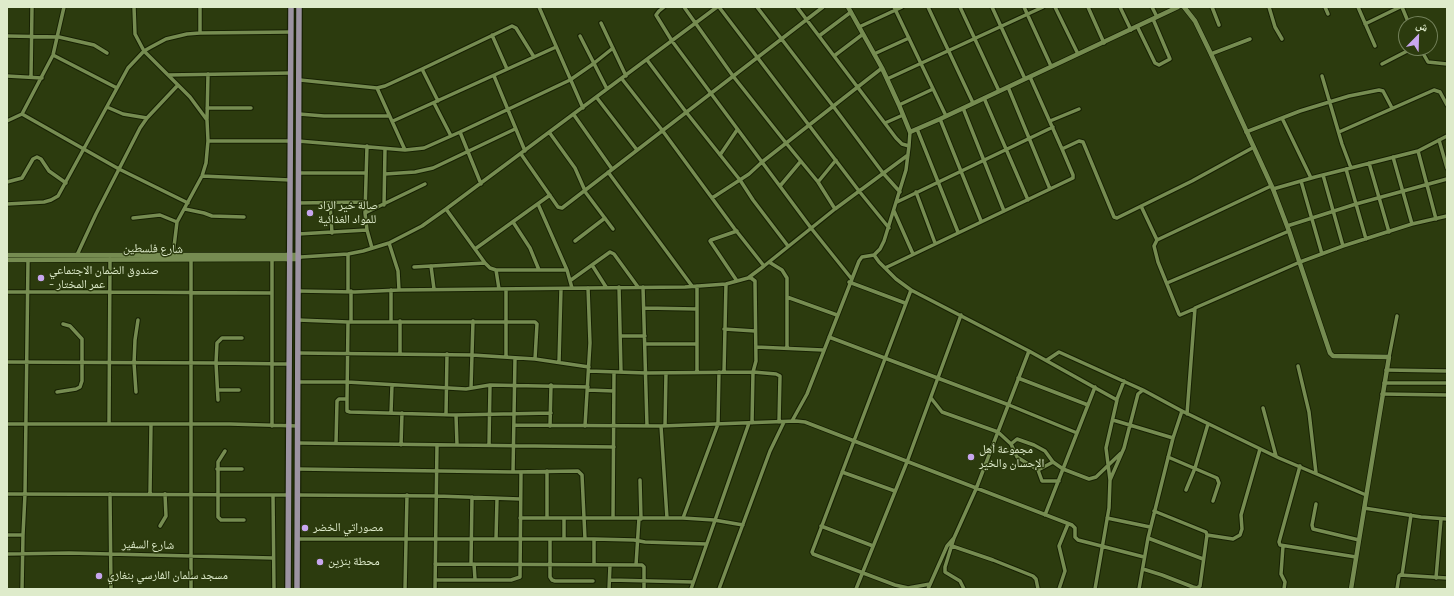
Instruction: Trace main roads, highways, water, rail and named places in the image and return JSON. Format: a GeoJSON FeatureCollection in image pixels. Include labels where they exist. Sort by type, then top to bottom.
{"type":"FeatureCollection","features":[{"type":"Feature","properties":{"kind":"main road"},"geometry":{"type":"LineString","coordinates":[[288,589],[291,7]]}},
{"type":"Feature","properties":{"kind":"main road"},"geometry":{"type":"LineString","coordinates":[[297,589],[299,257],[298,141],[300,7]]}},
{"type":"Feature","properties":{"kind":"place","name":"صالة خير الزاد للمواد الغذائية"},"geometry":{"type":"Point","coordinates":[310,213]}},
{"type":"Feature","properties":{"kind":"place","name":"صندوق الضمان الاجتماعي - عمر المختار"},"geometry":{"type":"Point","coordinates":[41,278]}},
{"type":"Feature","properties":{"kind":"place","name":"مجموعة أهل الإحسان والخير"},"geometry":{"type":"Point","coordinates":[971,457]}},
{"type":"Feature","properties":{"kind":"place","name":"مصوراتي الخضر"},"geometry":{"type":"Point","coordinates":[305,528]}},
{"type":"Feature","properties":{"kind":"place","name":"محطة بنزين"},"geometry":{"type":"Point","coordinates":[320,562]}},
{"type":"Feature","properties":{"kind":"place","name":"مسجد سلمان الفارسي بنغازي"},"geometry":{"type":"Point","coordinates":[99,576]}}]}
